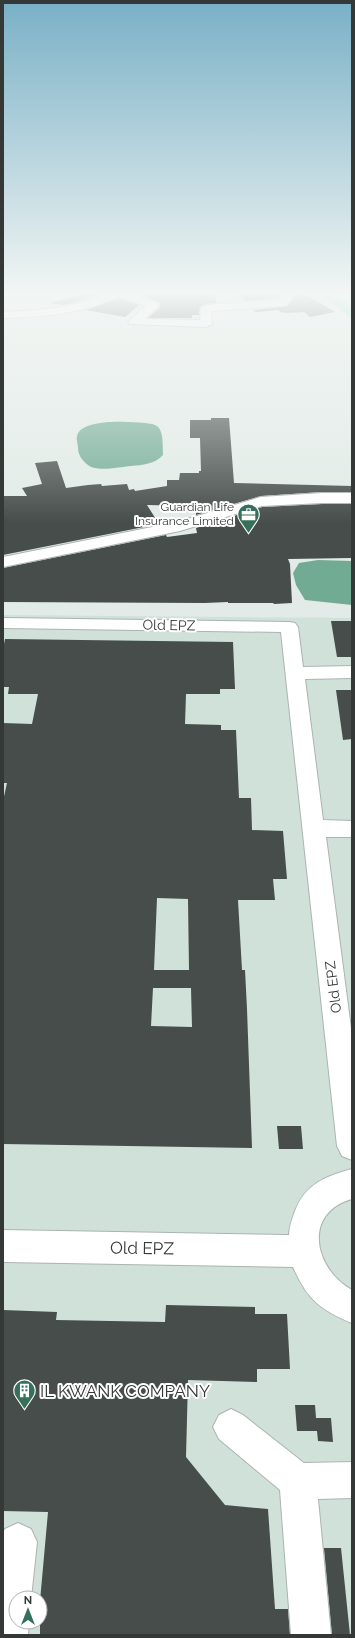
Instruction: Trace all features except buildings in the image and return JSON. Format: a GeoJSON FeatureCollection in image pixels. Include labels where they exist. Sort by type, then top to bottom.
{"type":"FeatureCollection","features":[{"type":"Feature","properties":{"kind":"street"},"geometry":{"type":"LineString","coordinates":[[3,562],[180,526],[261,502],[322,498],[352,498]]}},
{"type":"Feature","properties":{"kind":"street","name":"Old EPZ"},"geometry":{"type":"LineString","coordinates":[[3,623],[289,627],[352,1146]]}},
{"type":"Feature","properties":{"kind":"street"},"geometry":{"type":"LineString","coordinates":[[294,673],[352,672]]}},
{"type":"Feature","properties":{"kind":"street"},"geometry":{"type":"LineString","coordinates":[[313,828],[352,829]]}},
{"type":"Feature","properties":{"kind":"street"},"geometry":{"type":"LineString","coordinates":[[352,1184],[343,1185],[330,1190],[320,1198],[311,1208],[306,1221],[303,1236],[304,1251],[309,1266],[317,1280],[328,1293],[341,1302],[352,1307]]}},
{"type":"Feature","properties":{"kind":"street","name":"Old EPZ"},"geometry":{"type":"LineString","coordinates":[[3,1246],[304,1251]]}},
{"type":"Feature","properties":{"kind":"street"},"geometry":{"type":"LineString","coordinates":[[231,1427],[298,1482],[352,1480]]}},
{"type":"Feature","properties":{"kind":"street"},"geometry":{"type":"LineString","coordinates":[[298,1482],[311,1635]]}},
{"type":"Feature","properties":{"kind":"street"},"geometry":{"type":"LineString","coordinates":[[8,1635],[18,1542]]}},
{"type":"Feature","properties":{"kind":"shaded area"},"geometry":{"type":"Polygon","coordinates":[[[99,423],[147,423],[158,426],[163,444],[163,455],[148,464],[100,469],[91,467],[80,456],[77,437],[80,431],[85,427],[99,423]]]}},
{"type":"Feature","properties":{"kind":"shaded area"},"geometry":{"type":"Polygon","coordinates":[[[318,560],[352,561],[352,605],[305,600],[296,585],[293,573],[299,563],[318,560]]]}},
{"type":"Feature","properties":{"kind":"shaded area"},"geometry":{"type":"Polygon","coordinates":[[[3,615],[352,618],[352,1635],[3,1635],[3,615]]]}},
{"type":"Feature","properties":{"kind":"place","name":"Guardian Life Insurance Limited"},"geometry":{"type":"Point","coordinates":[249,534]}},
{"type":"Feature","properties":{"kind":"place","name":"IL KWANK COMPANY"},"geometry":{"type":"Point","coordinates":[25,1410]}}]}
